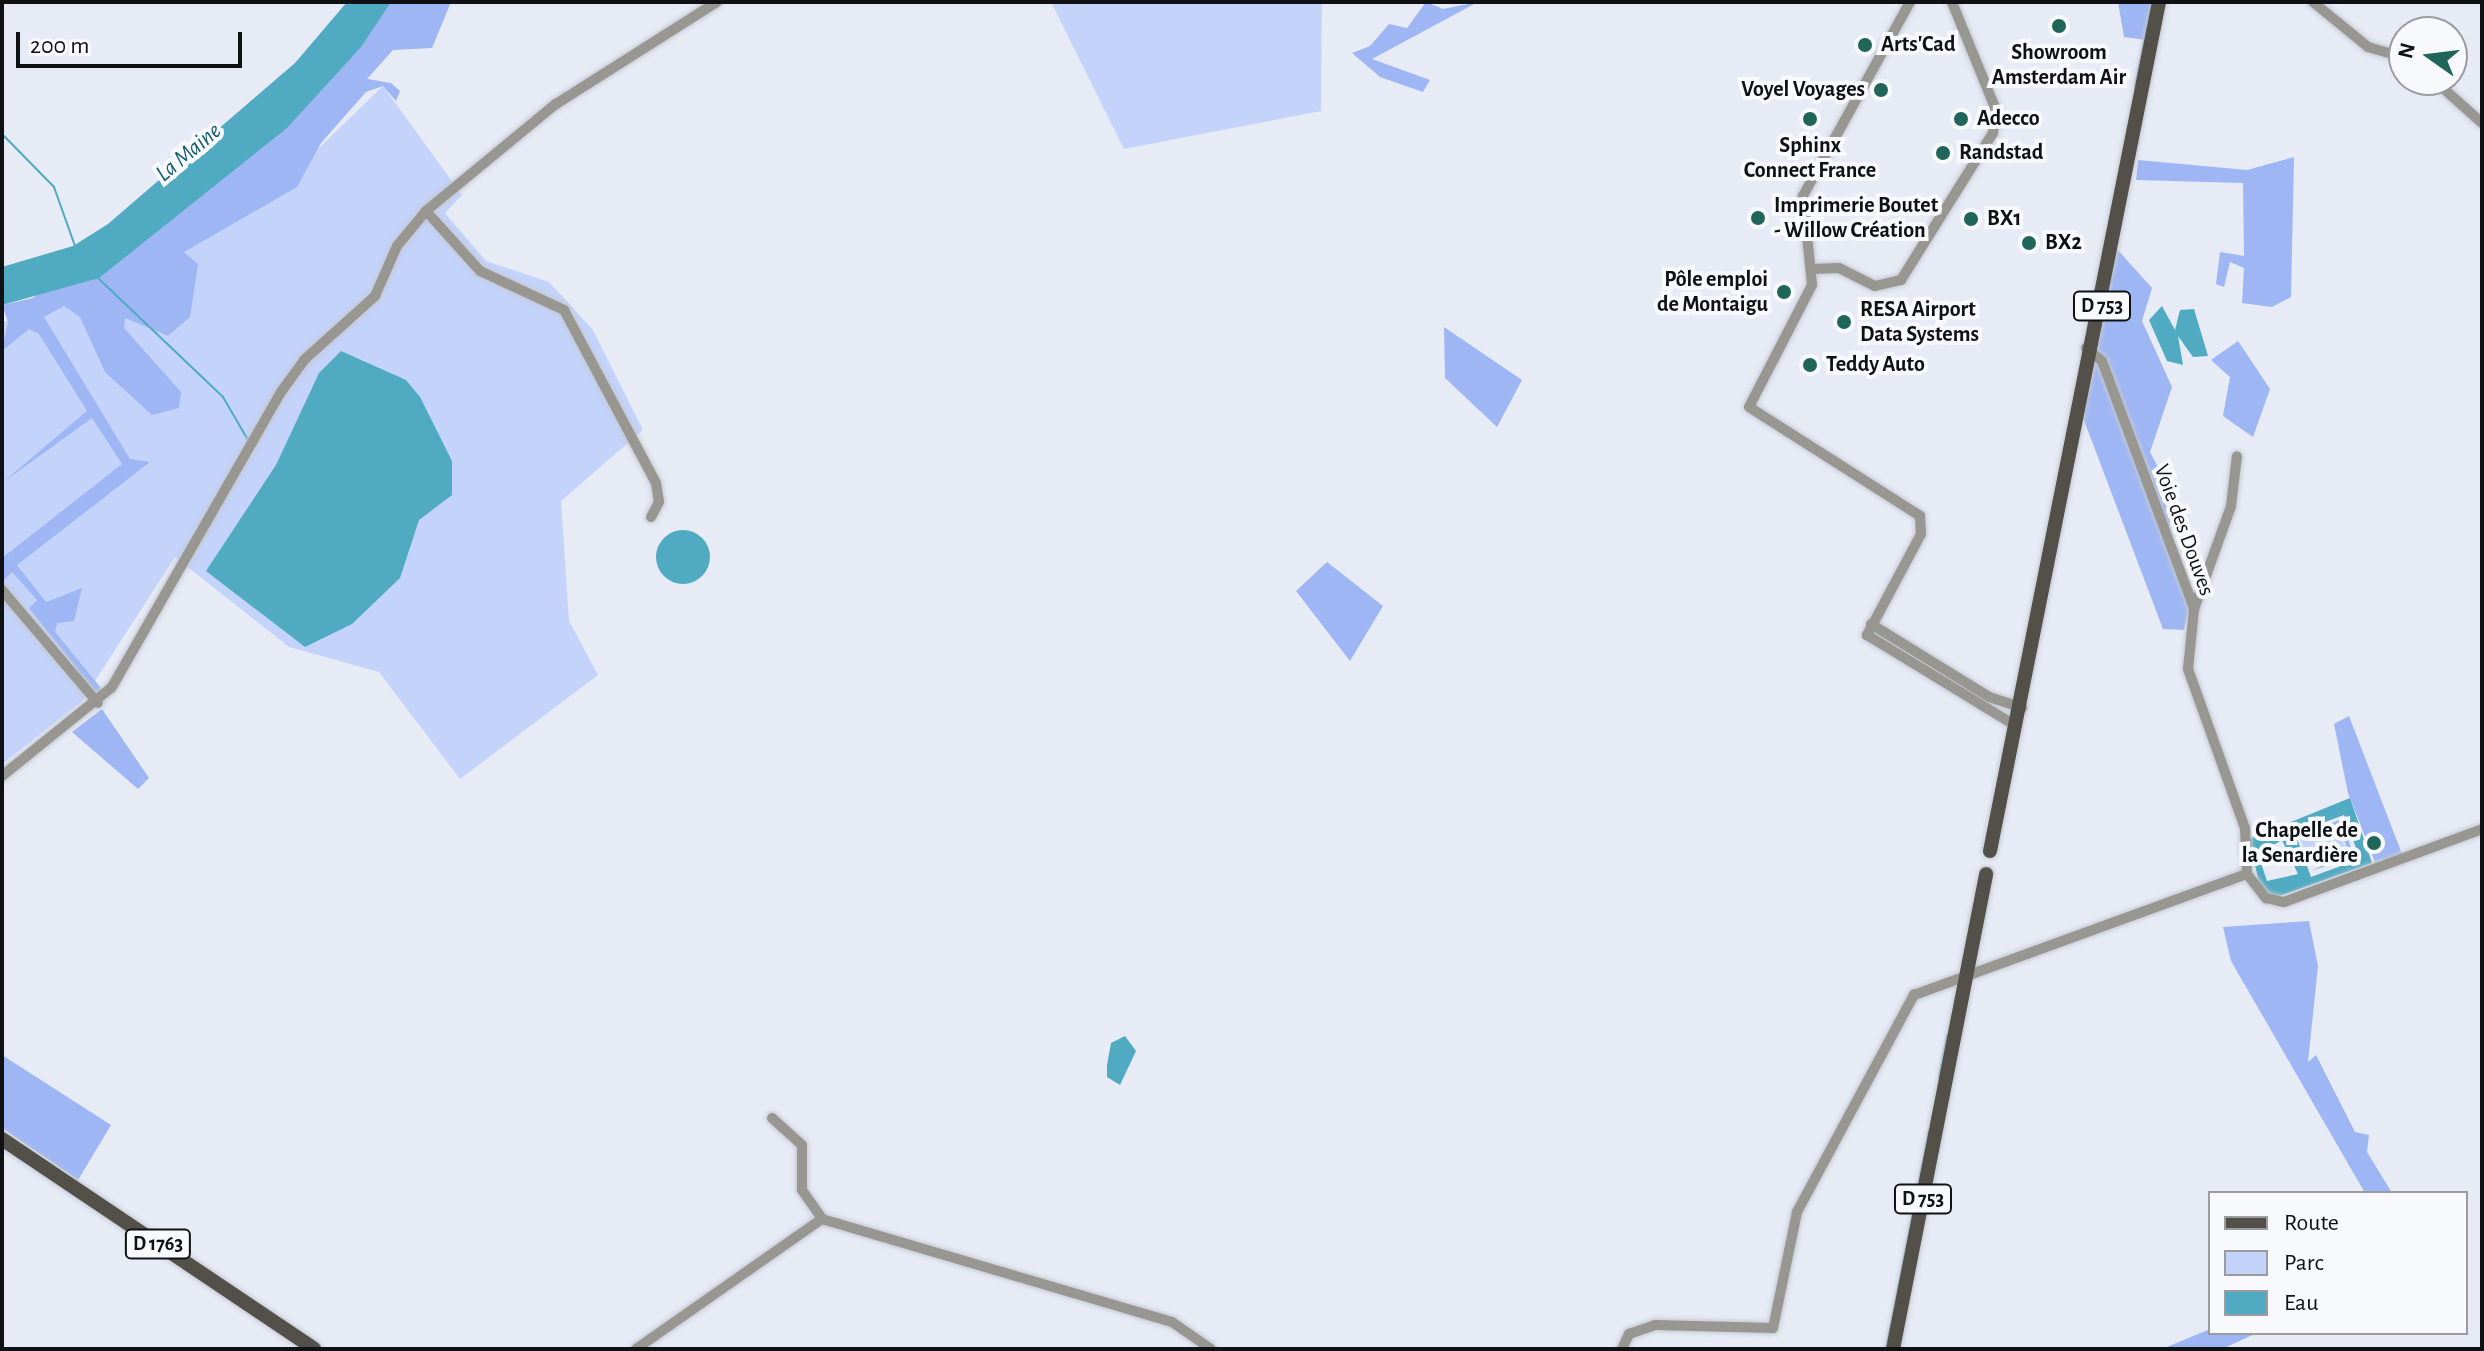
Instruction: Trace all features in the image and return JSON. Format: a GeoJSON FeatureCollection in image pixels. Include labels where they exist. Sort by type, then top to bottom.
{"type":"FeatureCollection","features":[{"type":"Feature","properties":{"kind":"main road","name":"D 753"},"geometry":{"type":"LineString","coordinates":[[1990,851],[2159,2]]}},
{"type":"Feature","properties":{"kind":"main road","name":"D 753"},"geometry":{"type":"LineString","coordinates":[[1893,1349],[1986,874],[2011,723],[2018,707]]}},
{"type":"Feature","properties":{"kind":"main road","name":"D 1763"},"geometry":{"type":"LineString","coordinates":[[2,1139],[314,1349]]}},
{"type":"Feature","properties":{"kind":"street"},"geometry":{"type":"LineString","coordinates":[[2,776],[98,703],[281,392],[304,360],[375,296],[397,246],[426,211],[556,104],[717,2]]}},
{"type":"Feature","properties":{"kind":"street"},"geometry":{"type":"LineString","coordinates":[[1910,2],[1803,196],[1813,269],[1809,292],[1749,407],[1761,421],[1920,516],[1921,534],[1871,624],[1872,642],[2011,723]]}},
{"type":"Feature","properties":{"kind":"street"},"geometry":{"type":"LineString","coordinates":[[1813,269],[1839,268],[1875,286],[1901,280],[1993,133],[1996,110],[1952,2]]}},
{"type":"Feature","properties":{"kind":"street"},"geometry":{"type":"LineString","coordinates":[[2313,2],[2368,47],[2388,53]]}},
{"type":"Feature","properties":{"kind":"street"},"geometry":{"type":"LineString","coordinates":[[2452,96],[2482,123]]}},
{"type":"Feature","properties":{"kind":"street"},"geometry":{"type":"LineString","coordinates":[[426,211],[480,271],[564,310],[656,483],[659,502],[651,517]]}},
{"type":"Feature","properties":{"kind":"street","name":"Voie des Douves"},"geometry":{"type":"LineString","coordinates":[[2089,349],[2194,609],[2188,669],[2245,828],[2247,874]]}},
{"type":"Feature","properties":{"kind":"street"},"geometry":{"type":"LineString","coordinates":[[2194,609],[2225,527],[2237,456]]}},
{"type":"Feature","properties":{"kind":"street"},"geometry":{"type":"LineString","coordinates":[[2,590],[98,703]]}},
{"type":"Feature","properties":{"kind":"street"},"geometry":{"type":"LineString","coordinates":[[1871,624],[2018,707]]}},
{"type":"Feature","properties":{"kind":"street"},"geometry":{"type":"LineString","coordinates":[[1622,1349],[1629,1334],[1655,1325],[1773,1328],[1797,1212],[1876,1055],[1914,995],[2247,874],[2266,898],[2284,902],[2482,829]]}},
{"type":"Feature","properties":{"kind":"street"},"geometry":{"type":"LineString","coordinates":[[772,1118],[802,1145],[802,1190],[822,1219],[1172,1322],[1211,1349]]}},
{"type":"Feature","properties":{"kind":"street"},"geometry":{"type":"LineString","coordinates":[[636,1349],[822,1219]]}},
{"type":"Feature","properties":{"kind":"green space"},"geometry":{"type":"Polygon","coordinates":[[[1051,2],[1322,2],[1321,111],[1124,149],[1051,2]]]}},
{"type":"Feature","properties":{"kind":"green space"},"geometry":{"type":"Polygon","coordinates":[[[383,86],[462,195],[445,213],[486,261],[549,282],[593,330],[643,430],[561,501],[569,621],[598,675],[460,779],[379,672],[289,647],[175,557],[82,701],[2,764],[2,323],[187,242],[320,147],[383,86]]]}},
{"type":"Feature","properties":{"kind":"green space"},"geometry":{"type":"Polygon","coordinates":[[[2334,827],[2349,853],[2310,866],[2300,838],[2334,827]]]}},
{"type":"Feature","properties":{"kind":"shaded area"},"geometry":{"type":"Polygon","coordinates":[[[389,2],[451,2],[432,48],[393,50],[367,79],[391,83],[400,91],[396,101],[383,86],[366,92],[321,143],[297,187],[184,252],[198,264],[190,317],[168,336],[125,318],[124,328],[181,392],[179,408],[152,415],[105,372],[80,317],[64,306],[44,317],[130,459],[150,462],[17,565],[46,602],[82,588],[74,621],[57,623],[55,632],[101,688],[96,693],[29,608],[37,600],[12,572],[4,580],[2,558],[122,464],[92,418],[2,483],[87,411],[39,334],[29,329],[2,351],[8,322],[2,305],[33,298],[389,2]]]}},
{"type":"Feature","properties":{"kind":"shaded area"},"geometry":{"type":"Polygon","coordinates":[[[1426,2],[1443,9],[1478,2],[1372,59],[1430,80],[1423,92],[1380,77],[1352,53],[1370,46],[1389,24],[1407,28],[1426,2]]]}},
{"type":"Feature","properties":{"kind":"shaded area"},"geometry":{"type":"Polygon","coordinates":[[[2118,2],[2153,2],[2146,40],[2124,37],[2118,2]]]}},
{"type":"Feature","properties":{"kind":"shaded area"},"geometry":{"type":"Polygon","coordinates":[[[2294,157],[2291,297],[2272,307],[2242,303],[2244,268],[2230,262],[2224,287],[2216,284],[2220,252],[2244,256],[2243,183],[2136,180],[2138,160],[2247,170],[2294,157]]]}},
{"type":"Feature","properties":{"kind":"shaded area"},"geometry":{"type":"Polygon","coordinates":[[[2116,248],[2152,288],[2142,321],[2172,387],[2150,452],[2180,508],[2168,528],[2189,608],[2184,630],[2163,629],[2082,415],[2116,248]]]}},
{"type":"Feature","properties":{"kind":"shaded area"},"geometry":{"type":"Polygon","coordinates":[[[1444,327],[1522,380],[1497,427],[1445,378],[1444,327]]]}},
{"type":"Feature","properties":{"kind":"shaded area"},"geometry":{"type":"Polygon","coordinates":[[[2238,341],[2270,389],[2253,437],[2223,416],[2230,377],[2211,360],[2238,341]]]}},
{"type":"Feature","properties":{"kind":"shaded area"},"geometry":{"type":"Polygon","coordinates":[[[1327,562],[1383,606],[1350,661],[1296,591],[1327,562]]]}},
{"type":"Feature","properties":{"kind":"shaded area"},"geometry":{"type":"Polygon","coordinates":[[[102,709],[149,778],[138,789],[72,732],[102,709]]]}},
{"type":"Feature","properties":{"kind":"shaded area"},"geometry":{"type":"Polygon","coordinates":[[[2349,716],[2402,854],[2375,862],[2348,793],[2334,724],[2349,716]]]}},
{"type":"Feature","properties":{"kind":"shaded area"},"geometry":{"type":"Polygon","coordinates":[[[2342,819],[2354,857],[2311,871],[2348,853],[2344,839],[2334,827],[2298,835],[2342,819]]]}},
{"type":"Feature","properties":{"kind":"shaded area"},"geometry":{"type":"Polygon","coordinates":[[[2309,921],[2318,966],[2308,1062],[2316,1055],[2355,1132],[2369,1135],[2367,1152],[2391,1191],[2364,1191],[2231,961],[2223,927],[2309,921]]]}},
{"type":"Feature","properties":{"kind":"shaded area"},"geometry":{"type":"Polygon","coordinates":[[[2,1055],[111,1125],[78,1180],[2,1128],[2,1055]]]}},
{"type":"Feature","properties":{"kind":"shaded area"},"geometry":{"type":"Polygon","coordinates":[[[2208,1330],[2208,1335],[2253,1335],[2222,1349],[2162,1349],[2208,1330]]]}},
{"type":"Feature","properties":{"kind":"water"},"geometry":{"type":"Polygon","coordinates":[[[347,2],[391,2],[361,47],[287,128],[99,278],[2,305],[2,267],[73,246],[108,224],[295,63],[347,2]]]}},
{"type":"Feature","properties":{"kind":"water"},"geometry":{"type":"Polygon","coordinates":[[[2162,306],[2175,330],[2180,310],[2194,309],[2208,356],[2193,357],[2178,336],[2183,365],[2167,361],[2149,320],[2162,306]]]}},
{"type":"Feature","properties":{"kind":"water"},"geometry":{"type":"Polygon","coordinates":[[[341,351],[406,380],[420,397],[452,461],[452,495],[419,520],[400,578],[352,624],[305,647],[206,571],[276,465],[319,373],[341,351]]]}},
{"type":"Feature","properties":{"kind":"water"},"geometry":{"type":"Polygon","coordinates":[[[683,530],[702,538],[710,557],[702,576],[683,584],[664,576],[656,557],[664,538],[683,530]]]}},
{"type":"Feature","properties":{"kind":"water"},"geometry":{"type":"Polygon","coordinates":[[[2350,798],[2372,863],[2274,898],[2259,883],[2249,839],[2350,798]],[[2344,815],[2295,833],[2311,877],[2360,859],[2344,815]],[[2282,840],[2258,854],[2267,881],[2298,874],[2282,840]]]}},
{"type":"Feature","properties":{"kind":"water"},"geometry":{"type":"Polygon","coordinates":[[[1125,1036],[1136,1051],[1120,1085],[1107,1077],[1107,1065],[1111,1043],[1125,1036]]]}},
{"type":"Feature","properties":{"kind":"waterway"},"geometry":{"type":"LineString","coordinates":[[2135,86],[2152,2]]}},
{"type":"Feature","properties":{"kind":"waterway"},"geometry":{"type":"LineString","coordinates":[[2,134],[54,187],[75,246]]}},
{"type":"Feature","properties":{"kind":"waterway"},"geometry":{"type":"LineString","coordinates":[[97,277],[223,397],[248,440]]}},
{"type":"Feature","properties":{"kind":"waterway"},"geometry":{"type":"LineString","coordinates":[[1939,1077],[1947,1035]]}},
{"type":"Feature","properties":{"kind":"waterway"},"geometry":{"type":"LineString","coordinates":[[1886,1349],[1929,1130]]}},
{"type":"Feature","properties":{"kind":"place","name":"Showroom Amsterdam Air"},"geometry":{"type":"Point","coordinates":[2059,26]}},
{"type":"Feature","properties":{"kind":"place","name":"Arts'Cad"},"geometry":{"type":"Point","coordinates":[1865,45]}},
{"type":"Feature","properties":{"kind":"place","name":"Voyel Voyages"},"geometry":{"type":"Point","coordinates":[1881,90]}},
{"type":"Feature","properties":{"kind":"place","name":"Sphinx Connect France"},"geometry":{"type":"Point","coordinates":[1810,119]}},
{"type":"Feature","properties":{"kind":"place","name":"Adecco"},"geometry":{"type":"Point","coordinates":[1961,119]}},
{"type":"Feature","properties":{"kind":"place","name":"Randstad"},"geometry":{"type":"Point","coordinates":[1943,153]}},
{"type":"Feature","properties":{"kind":"place","name":"Imprimerie Boutet - Willow Création"},"geometry":{"type":"Point","coordinates":[1758,218]}},
{"type":"Feature","properties":{"kind":"place","name":"BX1"},"geometry":{"type":"Point","coordinates":[1971,219]}},
{"type":"Feature","properties":{"kind":"place","name":"BX2"},"geometry":{"type":"Point","coordinates":[2029,243]}},
{"type":"Feature","properties":{"kind":"place","name":"Pôle emploi de Montaigu"},"geometry":{"type":"Point","coordinates":[1784,292]}},
{"type":"Feature","properties":{"kind":"place","name":"RESA Airport Data Systems"},"geometry":{"type":"Point","coordinates":[1844,322]}},
{"type":"Feature","properties":{"kind":"place","name":"Teddy Auto"},"geometry":{"type":"Point","coordinates":[1810,365]}},
{"type":"Feature","properties":{"kind":"place","name":"Chapelle de la Senardière"},"geometry":{"type":"Point","coordinates":[2374,843]}},
{"type":"Feature","properties":{"kind":"water label","name":"La Maine"},"geometry":{"type":"Point","coordinates":[189,153]}}]}
